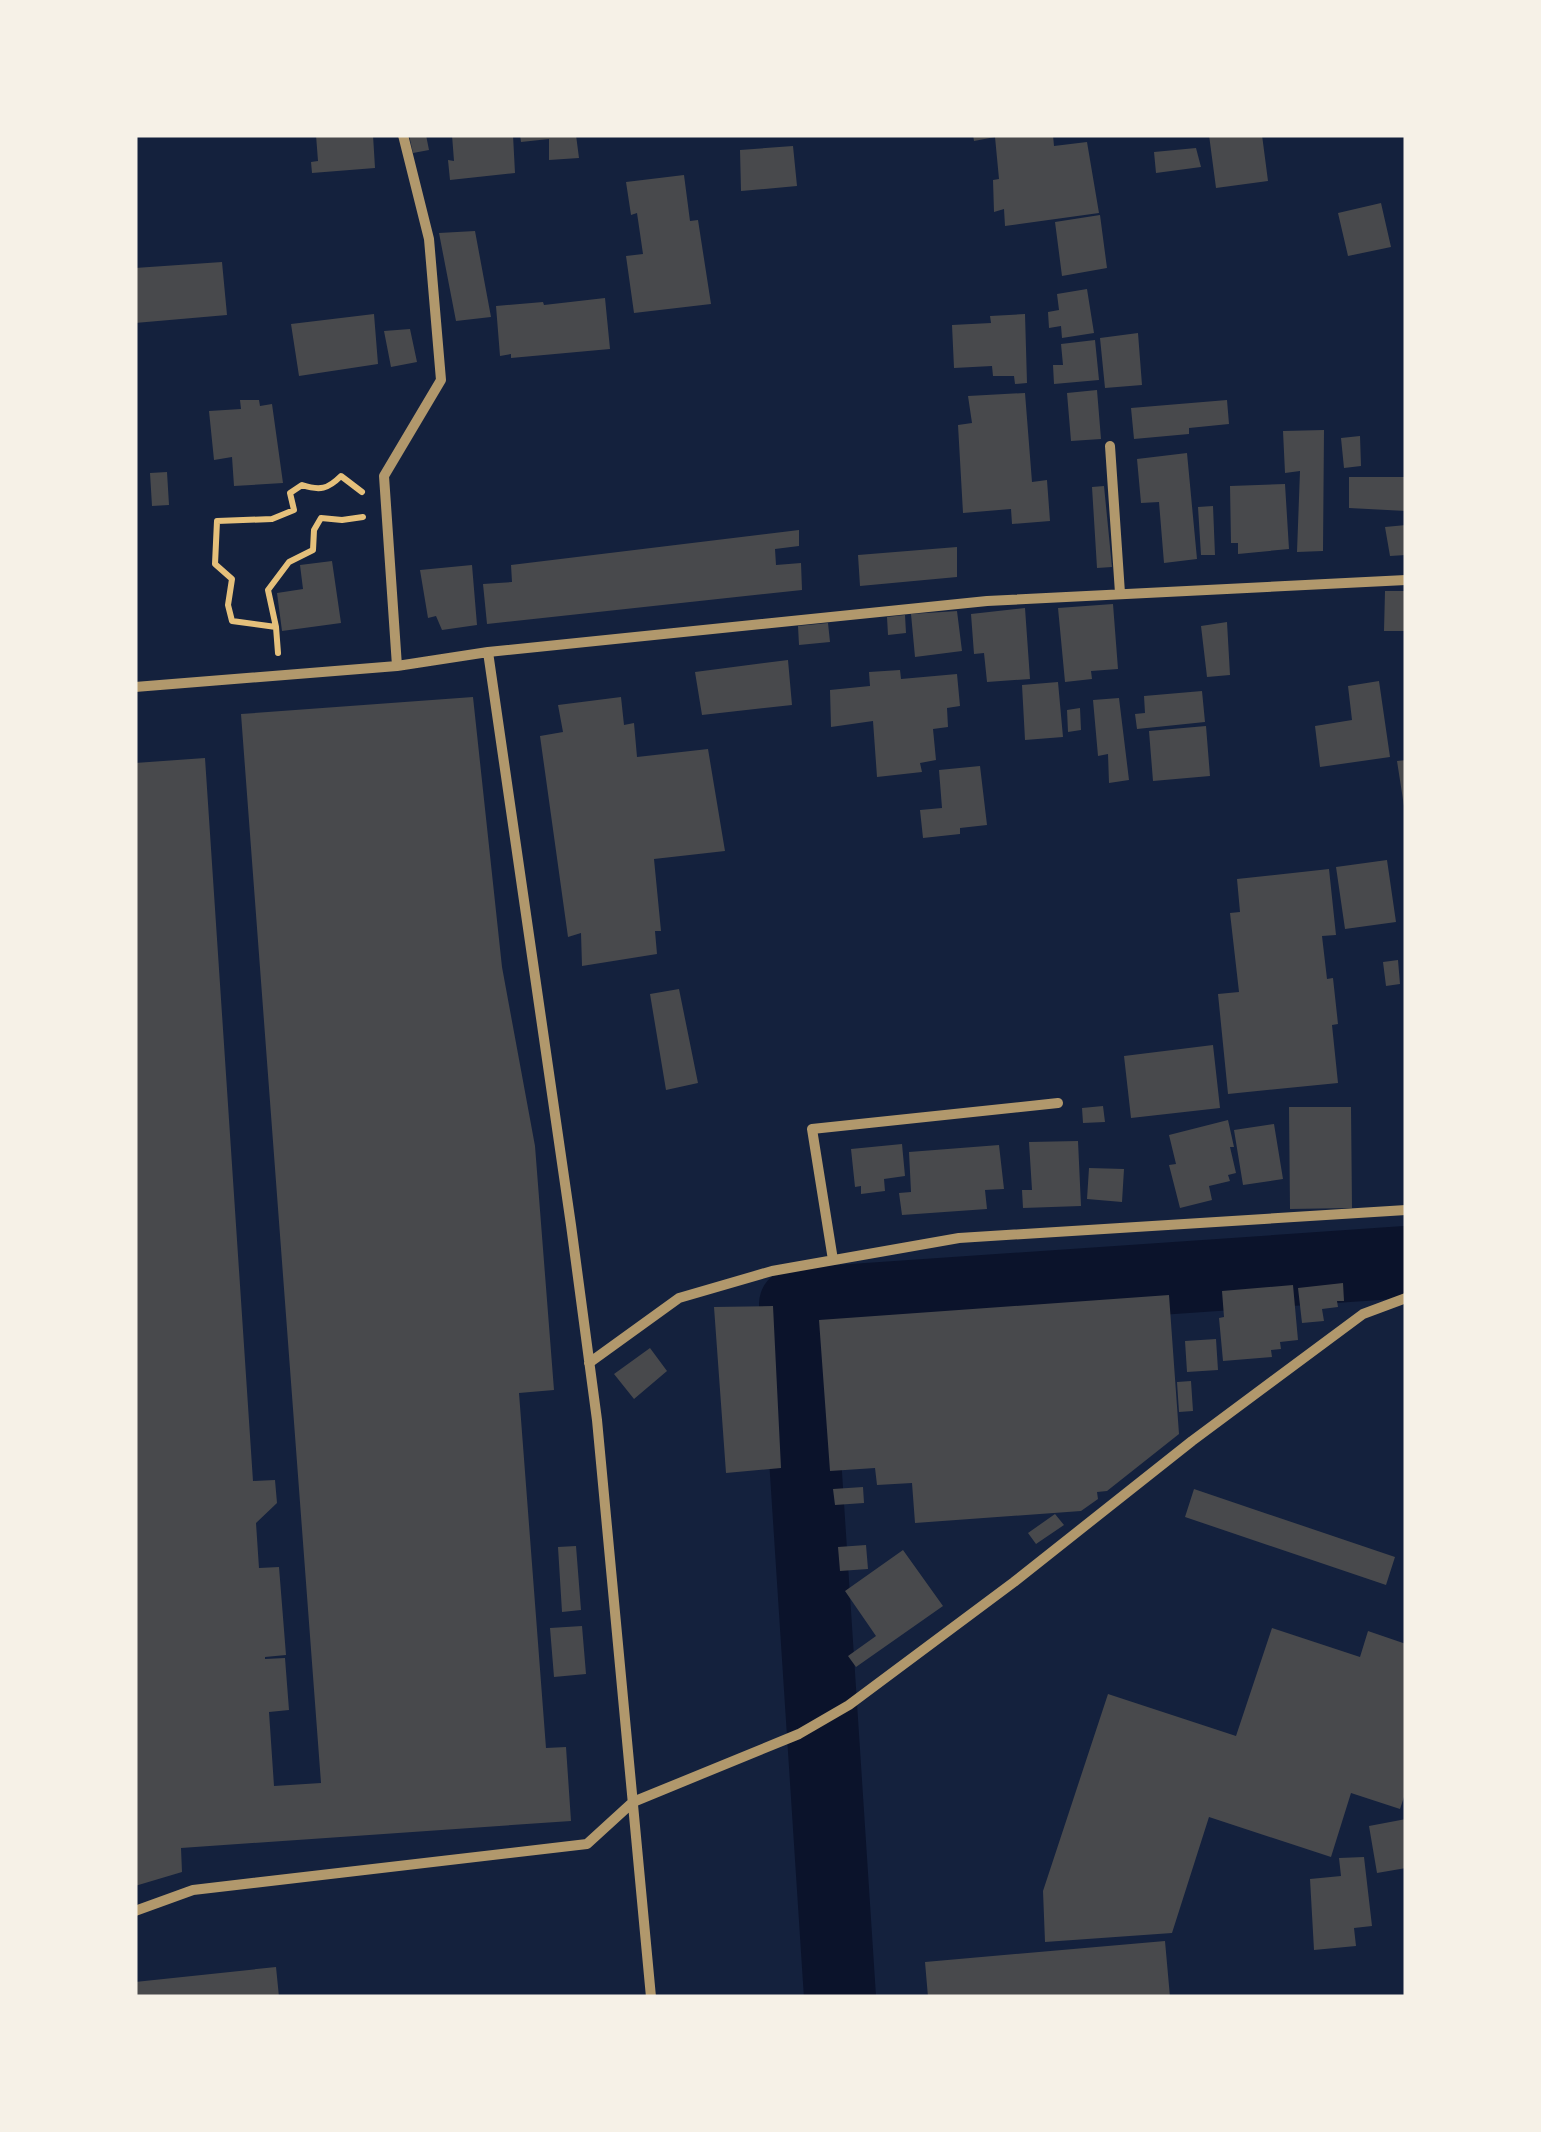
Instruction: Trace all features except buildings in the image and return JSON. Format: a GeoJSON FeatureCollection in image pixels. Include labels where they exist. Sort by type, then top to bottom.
{"type":"FeatureCollection","features":[{"type":"Feature","properties":{"kind":"street"},"geometry":{"type":"LineString","coordinates":[[397,666],[384,476],[440,380],[429,239],[402,135]]}},
{"type":"Feature","properties":{"kind":"street"},"geometry":{"type":"LineString","coordinates":[[1110,446],[1120,593]]}},
{"type":"Feature","properties":{"kind":"street"},"geometry":{"type":"LineString","coordinates":[[135,687],[397,666],[488,652],[987,601],[1406,580]]}},
{"type":"Feature","properties":{"kind":"street"},"geometry":{"type":"LineString","coordinates":[[488,652],[589,1363],[651,1997]]}},
{"type":"Feature","properties":{"kind":"street"},"geometry":{"type":"LineString","coordinates":[[833,1260],[812,1129],[1058,1103]]}},
{"type":"Feature","properties":{"kind":"street"},"geometry":{"type":"LineString","coordinates":[[589,1363],[679,1298],[772,1270],[959,1238],[1406,1210]]}},
{"type":"Feature","properties":{"kind":"street"},"geometry":{"type":"LineString","coordinates":[[135,1911],[193,1890],[587,1844],[633,1802],[799,1734],[848,1705],[1363,1314],[1406,1298]]}},
{"type":"Feature","properties":{"kind":"path"},"geometry":{"type":"LineString","coordinates":[[276,627],[232,621],[228,606],[232,579],[214,564],[217,520],[272,519],[294,510],[290,493],[302,486],[317,490],[331,486],[342,476],[368,497]]}},
{"type":"Feature","properties":{"kind":"path"},"geometry":{"type":"LineString","coordinates":[[279,675],[276,627],[268,590],[289,562],[313,550],[314,530],[322,518],[367,516]]}},
{"type":"Feature","properties":{"kind":"waterway"},"geometry":{"type":"LineString","coordinates":[[840,1997],[795,1304],[1406,1262]]}}]}
